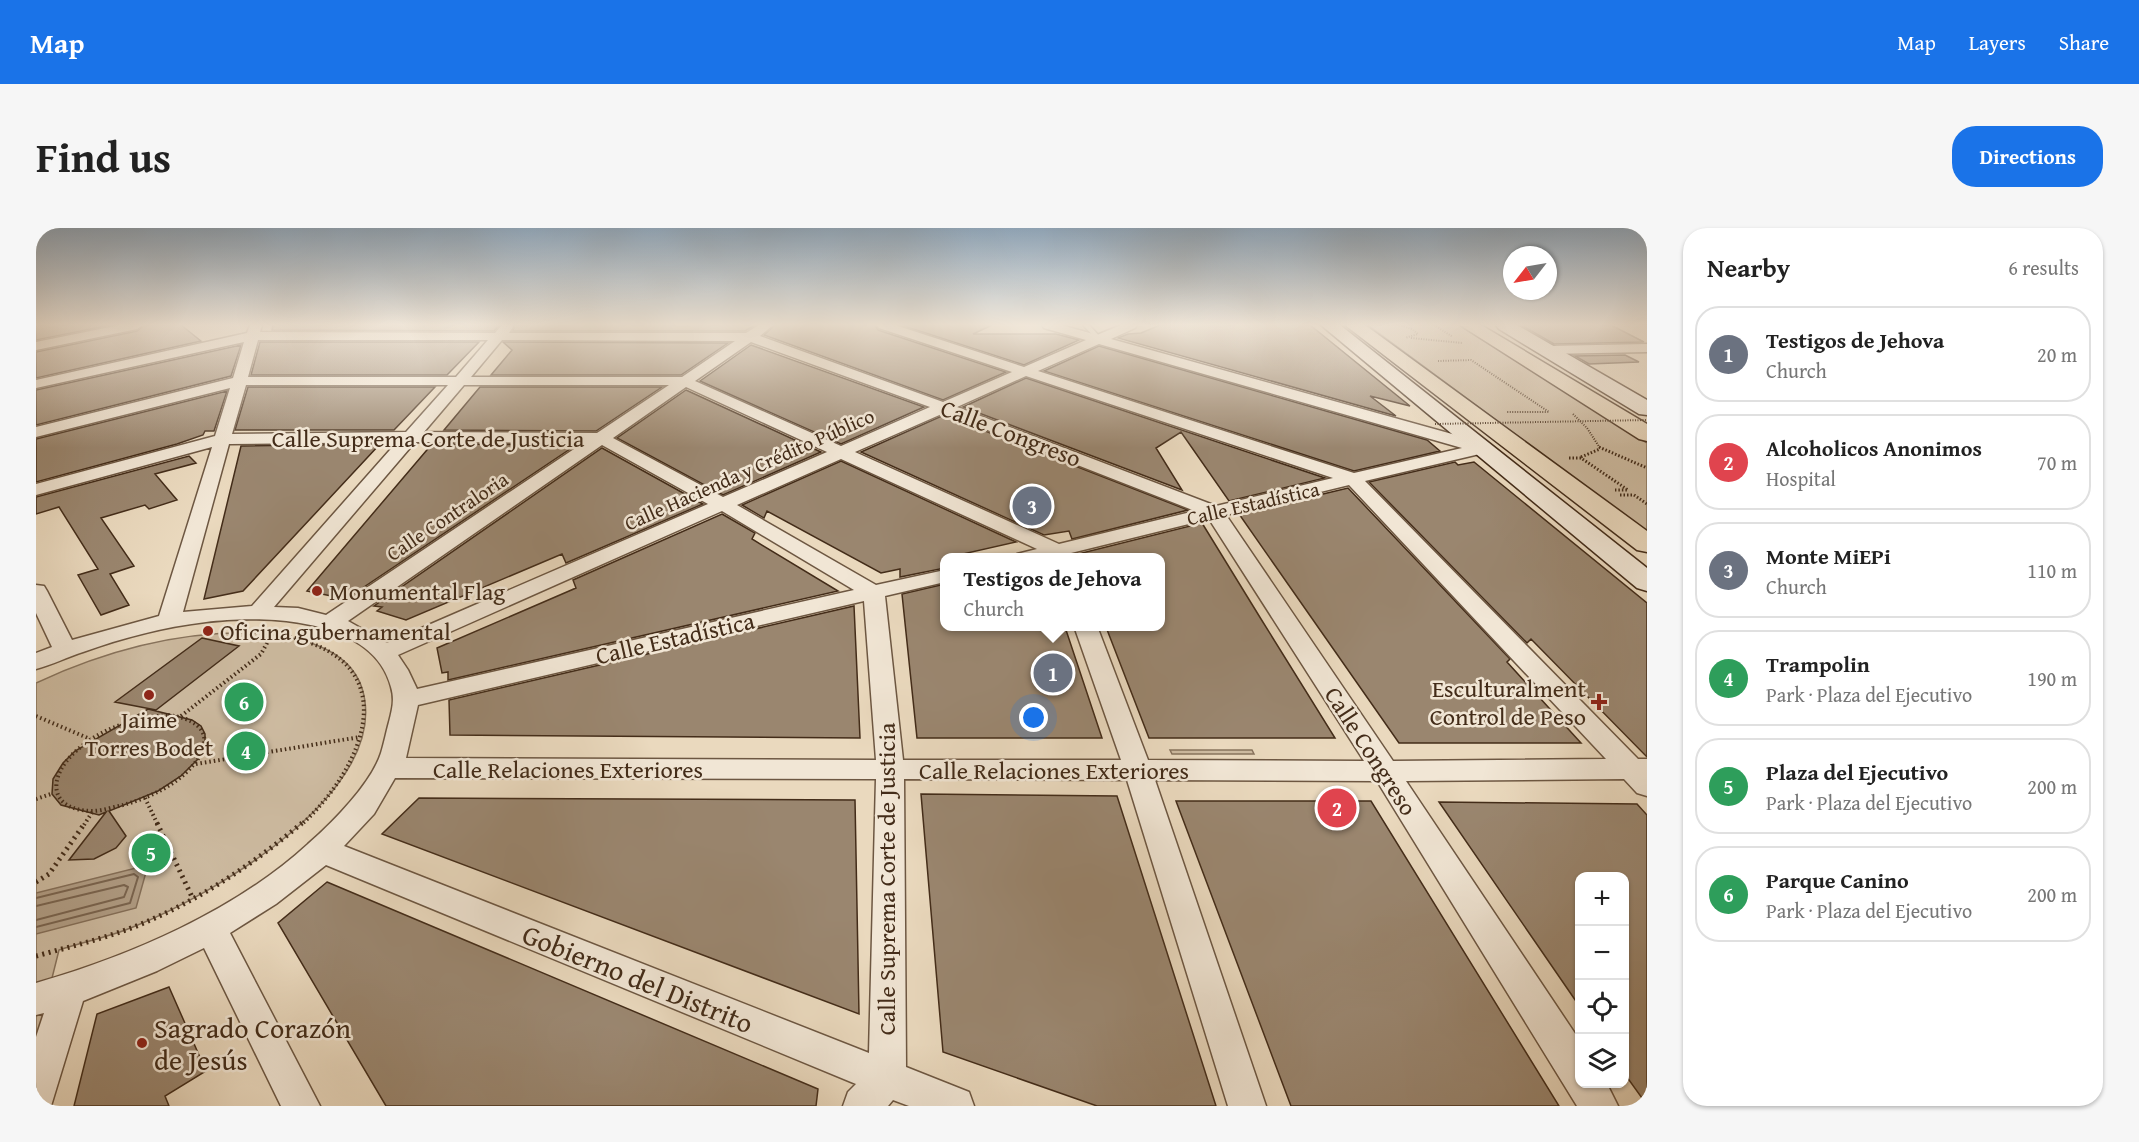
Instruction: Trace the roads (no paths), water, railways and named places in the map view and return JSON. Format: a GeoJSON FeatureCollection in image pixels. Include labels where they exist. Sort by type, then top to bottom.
{"type":"FeatureCollection","features":[{"type":"Feature","properties":{"kind":"main road"},"geometry":{"type":"LineString","coordinates":[[1381,366],[1647,582]]}},
{"type":"Feature","properties":{"kind":"main road"},"geometry":{"type":"LineString","coordinates":[[1409,366],[1647,544]]}},
{"type":"Feature","properties":{"kind":"main road"},"geometry":{"type":"LineString","coordinates":[[1525,366],[1647,434]]}},
{"type":"Feature","properties":{"kind":"main road"},"geometry":{"type":"LineString","coordinates":[[1573,366],[1646,410]]}},
{"type":"Feature","properties":{"kind":"street","name":"Calle Congreso"},"geometry":{"type":"LineString","coordinates":[[36,384],[109,366]]}},
{"type":"Feature","properties":{"kind":"street"},"geometry":{"type":"LineString","coordinates":[[170,621],[244,366]]}},
{"type":"Feature","properties":{"kind":"street"},"geometry":{"type":"LineString","coordinates":[[261,623],[412,436],[473,366]]}},
{"type":"Feature","properties":{"kind":"street","name":"Calle Contraloria"},"geometry":{"type":"LineString","coordinates":[[331,622],[706,366]]}},
{"type":"Feature","properties":{"kind":"street","name":"Calle Congreso"},"geometry":{"type":"LineString","coordinates":[[833,366],[943,406],[1214,512],[1575,1067]]}},
{"type":"Feature","properties":{"kind":"street"},"geometry":{"type":"LineString","coordinates":[[1009,366],[1353,479],[1642,774]]}},
{"type":"Feature","properties":{"kind":"street","name":"Calle Hacienda y Crédito Público"},"geometry":{"type":"LineString","coordinates":[[385,652],[724,505],[943,406],[1040,366]]}},
{"type":"Feature","properties":{"kind":"street"},"geometry":{"type":"LineString","coordinates":[[1195,366],[1482,447]]}},
{"type":"Feature","properties":{"kind":"street"},"geometry":{"type":"LineString","coordinates":[[36,432],[240,381],[684,381],[844,452],[1056,553]]}},
{"type":"Feature","properties":{"kind":"street","name":"Calle Suprema Corte de Justicia"},"geometry":{"type":"LineString","coordinates":[[36,490],[222,439],[412,436],[601,438],[724,505],[874,592],[890,770],[887,1079]]}},
{"type":"Feature","properties":{"kind":"street","name":"Calle Estadística"},"geometry":{"type":"LineString","coordinates":[[1062,553],[1214,512],[1482,447]]}},
{"type":"Feature","properties":{"kind":"street","name":"Calle Estadística"},"geometry":{"type":"LineString","coordinates":[[406,700],[940,577]]}},
{"type":"Feature","properties":{"kind":"street"},"geometry":{"type":"LineString","coordinates":[[36,591],[65,649]]}},
{"type":"Feature","properties":{"kind":"street"},"geometry":{"type":"LineString","coordinates":[[36,662],[65,649],[119,632],[170,621],[215,614],[261,623],[297,615],[331,622],[361,635],[385,652],[399,674],[406,700],[403,732],[388,768],[362,808],[321,850],[272,890],[211,929],[142,963],[52,995],[36,1096]]}},
{"type":"Feature","properties":{"kind":"street"},"geometry":{"type":"LineString","coordinates":[[1086,631],[1138,770],[1247,1106]]}},
{"type":"Feature","properties":{"kind":"street","name":"Calle Relaciones Exteriores"},"geometry":{"type":"LineString","coordinates":[[388,768],[1642,774]]}},
{"type":"Feature","properties":{"kind":"street","name":"Gobierno del Distrito"},"geometry":{"type":"LineString","coordinates":[[321,850],[955,1106]]}},
{"type":"Feature","properties":{"kind":"street"},"geometry":{"type":"LineString","coordinates":[[211,929],[301,1106]]}},
{"type":"Feature","properties":{"kind":"street"},"geometry":{"type":"LineString","coordinates":[[862,1106],[887,1079]]}},
{"type":"Feature","properties":{"kind":"street"},"geometry":{"type":"LineString","coordinates":[[1588,1088],[1599,1106]]}},
{"type":"Feature","properties":{"kind":"water"},"geometry":{"type":"Polygon","coordinates":[[[148,865],[136,908],[36,934],[36,893],[148,865]]]}},
{"type":"Feature","properties":{"kind":"place","name":"Monte MiEPi"},"geometry":{"type":"Point","coordinates":[1032,506]}},
{"type":"Feature","properties":{"kind":"place","name":"Monumental Flag"},"geometry":{"type":"Point","coordinates":[317,591]}},
{"type":"Feature","properties":{"kind":"place","name":"Oficina gubernamental"},"geometry":{"type":"Point","coordinates":[208,631]}},
{"type":"Feature","properties":{"kind":"place","name":"Testigos de Jehova"},"geometry":{"type":"Point","coordinates":[1053,673]}},
{"type":"Feature","properties":{"kind":"place","name":"Jaime Torres Bodet"},"geometry":{"type":"Point","coordinates":[149,695]}},
{"type":"Feature","properties":{"kind":"place","name":"Parque Canino"},"geometry":{"type":"Point","coordinates":[244,702]}},
{"type":"Feature","properties":{"kind":"place","name":"Esculturalment Control de Peso"},"geometry":{"type":"Point","coordinates":[1599,702]}},
{"type":"Feature","properties":{"kind":"place","name":"Trampolin"},"geometry":{"type":"Point","coordinates":[246,751]}},
{"type":"Feature","properties":{"kind":"place","name":"Alcoholicos Anonimos"},"geometry":{"type":"Point","coordinates":[1337,808]}},
{"type":"Feature","properties":{"kind":"place","name":"Plaza del Ejecutivo"},"geometry":{"type":"Point","coordinates":[151,853]}},
{"type":"Feature","properties":{"kind":"place","name":"Sagrado Corazón de Jesús"},"geometry":{"type":"Point","coordinates":[142,1043]}}]}
